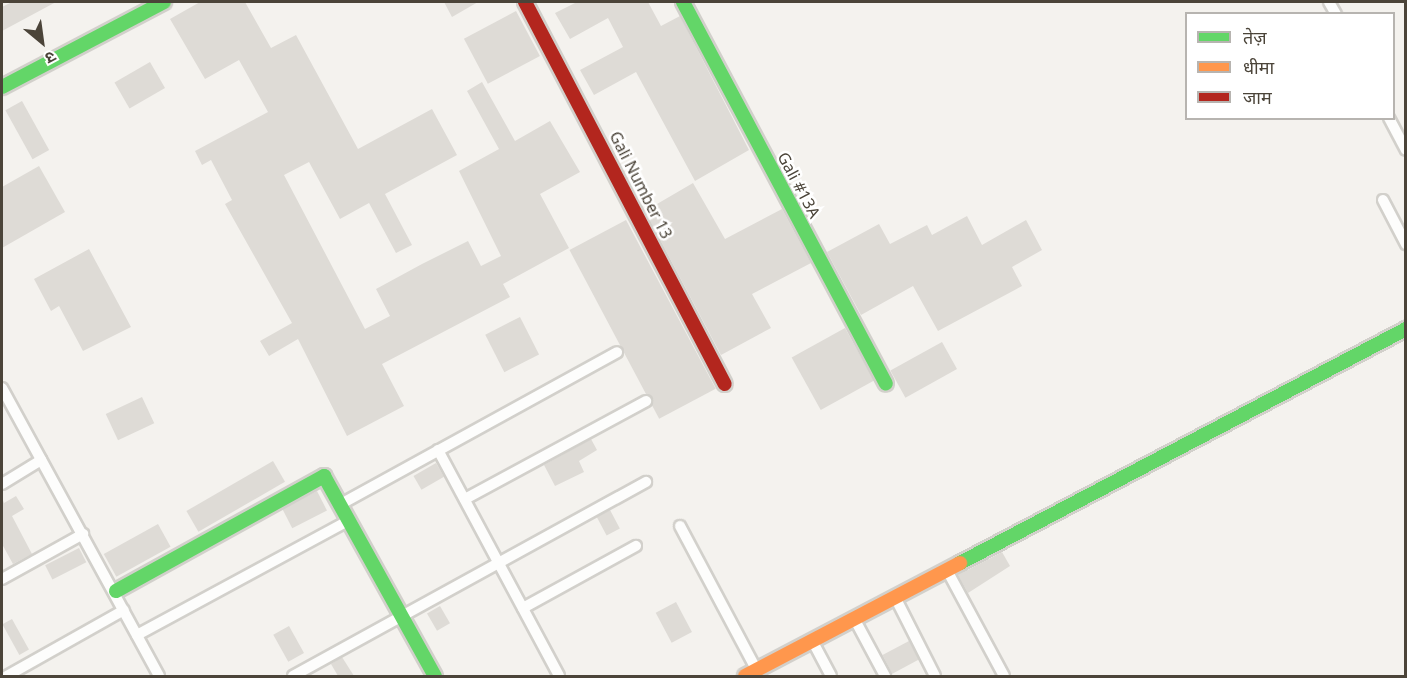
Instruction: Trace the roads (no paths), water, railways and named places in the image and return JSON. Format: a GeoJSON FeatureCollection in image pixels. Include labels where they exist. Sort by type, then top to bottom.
{"type":"FeatureCollection","features":[{"type":"Feature","properties":{"kind":"street"},"geometry":{"type":"LineString","coordinates":[[2,87],[164,2]]}},
{"type":"Feature","properties":{"kind":"street","name":"Gali Number 13"},"geometry":{"type":"LineString","coordinates":[[525,2],[725,384]]}},
{"type":"Feature","properties":{"kind":"street","name":"Gali #13A"},"geometry":{"type":"LineString","coordinates":[[683,2],[886,383]]}},
{"type":"Feature","properties":{"kind":"street"},"geometry":{"type":"LineString","coordinates":[[1390,120],[1406,150]]}},
{"type":"Feature","properties":{"kind":"street"},"geometry":{"type":"LineString","coordinates":[[1383,200],[1406,244]]}},
{"type":"Feature","properties":{"kind":"street"},"geometry":{"type":"LineString","coordinates":[[680,526],[759,672],[1406,329]]}},
{"type":"Feature","properties":{"kind":"street"},"geometry":{"type":"LineString","coordinates":[[341,504],[617,352]]}},
{"type":"Feature","properties":{"kind":"street"},"geometry":{"type":"LineString","coordinates":[[2,388],[116,591],[159,676]]}},
{"type":"Feature","properties":{"kind":"street"},"geometry":{"type":"LineString","coordinates":[[465,499],[646,401]]}},
{"type":"Feature","properties":{"kind":"street"},"geometry":{"type":"LineString","coordinates":[[438,450],[559,676]]}},
{"type":"Feature","properties":{"kind":"street"},"geometry":{"type":"LineString","coordinates":[[2,484],[41,460]]}},
{"type":"Feature","properties":{"kind":"street"},"geometry":{"type":"LineString","coordinates":[[116,591],[320,476],[326,477],[435,676]]}},
{"type":"Feature","properties":{"kind":"street"},"geometry":{"type":"LineString","coordinates":[[293,676],[646,482]]}},
{"type":"Feature","properties":{"kind":"street"},"geometry":{"type":"LineString","coordinates":[[137,635],[350,520]]}},
{"type":"Feature","properties":{"kind":"street"},"geometry":{"type":"LineString","coordinates":[[2,579],[83,534]]}},
{"type":"Feature","properties":{"kind":"street"},"geometry":{"type":"LineString","coordinates":[[523,608],[636,546]]}},
{"type":"Feature","properties":{"kind":"street"},"geometry":{"type":"LineString","coordinates":[[948,572],[1004,676]]}},
{"type":"Feature","properties":{"kind":"street"},"geometry":{"type":"LineString","coordinates":[[896,599],[935,676]]}},
{"type":"Feature","properties":{"kind":"street"},"geometry":{"type":"LineString","coordinates":[[7,676],[124,610]]}},
{"type":"Feature","properties":{"kind":"street"},"geometry":{"type":"LineString","coordinates":[[855,620],[885,676]]}},
{"type":"Feature","properties":{"kind":"street"},"geometry":{"type":"LineString","coordinates":[[813,642],[831,676]]}}]}
